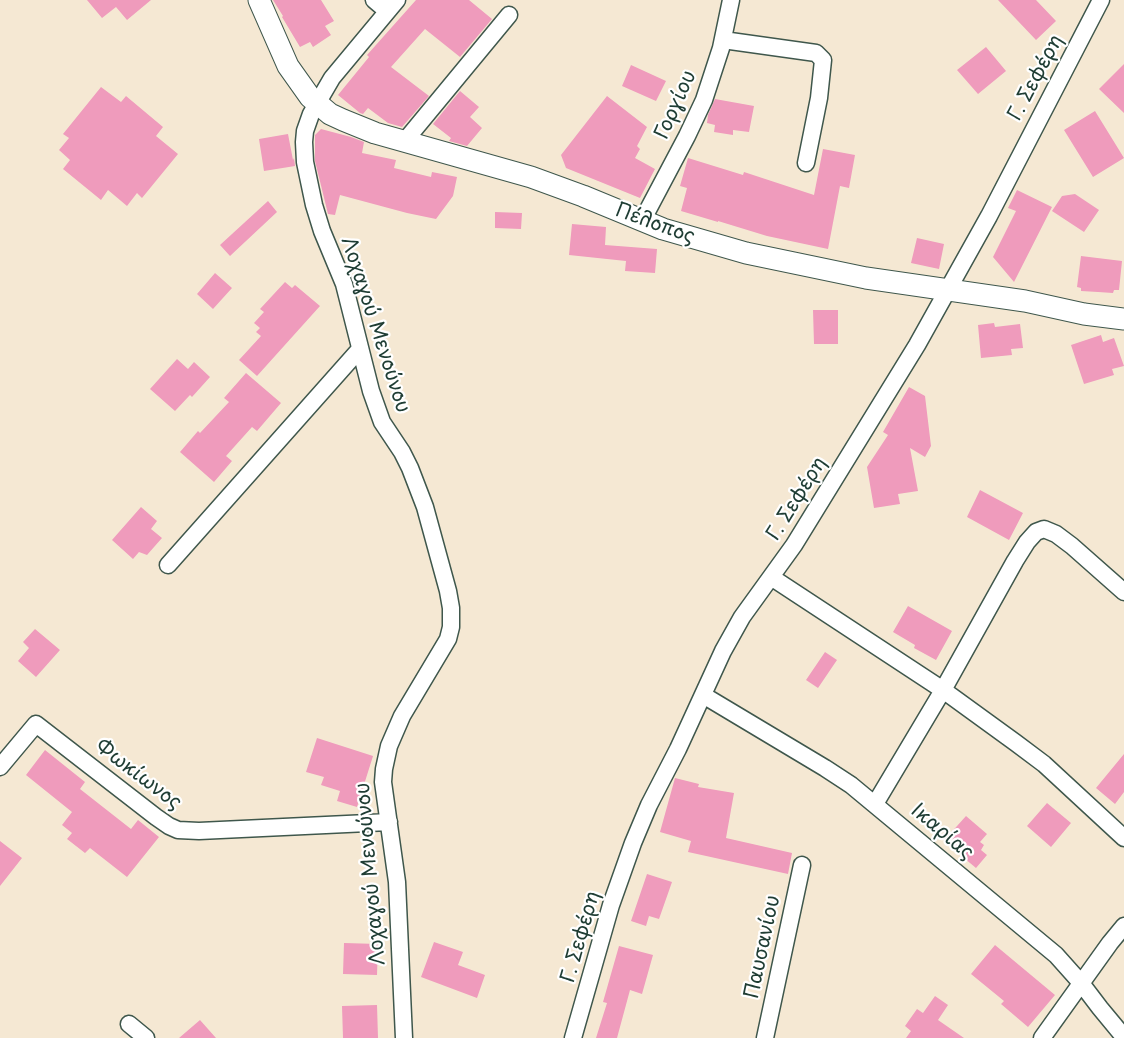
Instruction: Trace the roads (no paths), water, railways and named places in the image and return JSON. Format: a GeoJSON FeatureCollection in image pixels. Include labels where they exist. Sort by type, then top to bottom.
{"type":"FeatureCollection","features":[{"type":"Feature","properties":{"kind":"street","name":"Πέλοπος"},"geometry":{"type":"LineString","coordinates":[[259,0],[288,66],[302,87],[317,104],[330,114],[357,127],[531,177],[674,233],[746,253],[866,278],[1025,301],[1093,316],[1124,319]]}},
{"type":"Feature","properties":{"kind":"street","name":"Γοργίου"},"geometry":{"type":"LineString","coordinates":[[642,221],[698,114],[715,69],[731,0]]}},
{"type":"Feature","properties":{"kind":"street","name":"Γ. Σεφέρη"},"geometry":{"type":"LineString","coordinates":[[573,1038],[627,859],[649,805],[719,659],[742,617],[813,514],[917,345],[989,216],[1101,0]]}},
{"type":"Feature","properties":{"kind":"street","name":"Λοχαγού Μενούνου"},"geometry":{"type":"LineString","coordinates":[[386,4],[332,78],[305,131],[304,142],[305,162],[314,205],[344,284],[371,391],[382,422],[402,452],[425,507],[448,591],[452,615],[451,631],[446,644],[402,716],[389,746],[383,775],[397,882],[404,1038]]}},
{"type":"Feature","properties":{"kind":"street"},"geometry":{"type":"LineString","coordinates":[[404,142],[509,15]]}},
{"type":"Feature","properties":{"kind":"street"},"geometry":{"type":"LineString","coordinates":[[723,40],[816,53],[823,60],[819,98],[806,163]]}},
{"type":"Feature","properties":{"kind":"street"},"geometry":{"type":"LineString","coordinates":[[168,565],[359,350]]}},
{"type":"Feature","properties":{"kind":"street"},"geometry":{"type":"LineString","coordinates":[[874,804],[943,690],[1015,561],[1038,531],[1042,529],[1048,531],[1067,542],[1124,592]]}},
{"type":"Feature","properties":{"kind":"street"},"geometry":{"type":"LineString","coordinates":[[771,577],[943,690],[1044,764],[1124,838]]}},
{"type":"Feature","properties":{"kind":"street","name":"Ικαρίας"},"geometry":{"type":"LineString","coordinates":[[703,695],[839,776],[874,804],[1043,943],[1070,970],[1124,1038]]}},
{"type":"Feature","properties":{"kind":"street","name":"Φωκίωνος"},"geometry":{"type":"LineString","coordinates":[[0,766],[36,724],[156,817],[178,830],[389,822]]}},
{"type":"Feature","properties":{"kind":"street","name":"Παυσανίου"},"geometry":{"type":"LineString","coordinates":[[765,1038],[802,865]]}},
{"type":"Feature","properties":{"kind":"street"},"geometry":{"type":"LineString","coordinates":[[1042,1038],[1124,926]]}},
{"type":"Feature","properties":{"kind":"street"},"geometry":{"type":"LineString","coordinates":[[129,1024],[146,1038]]}}]}
